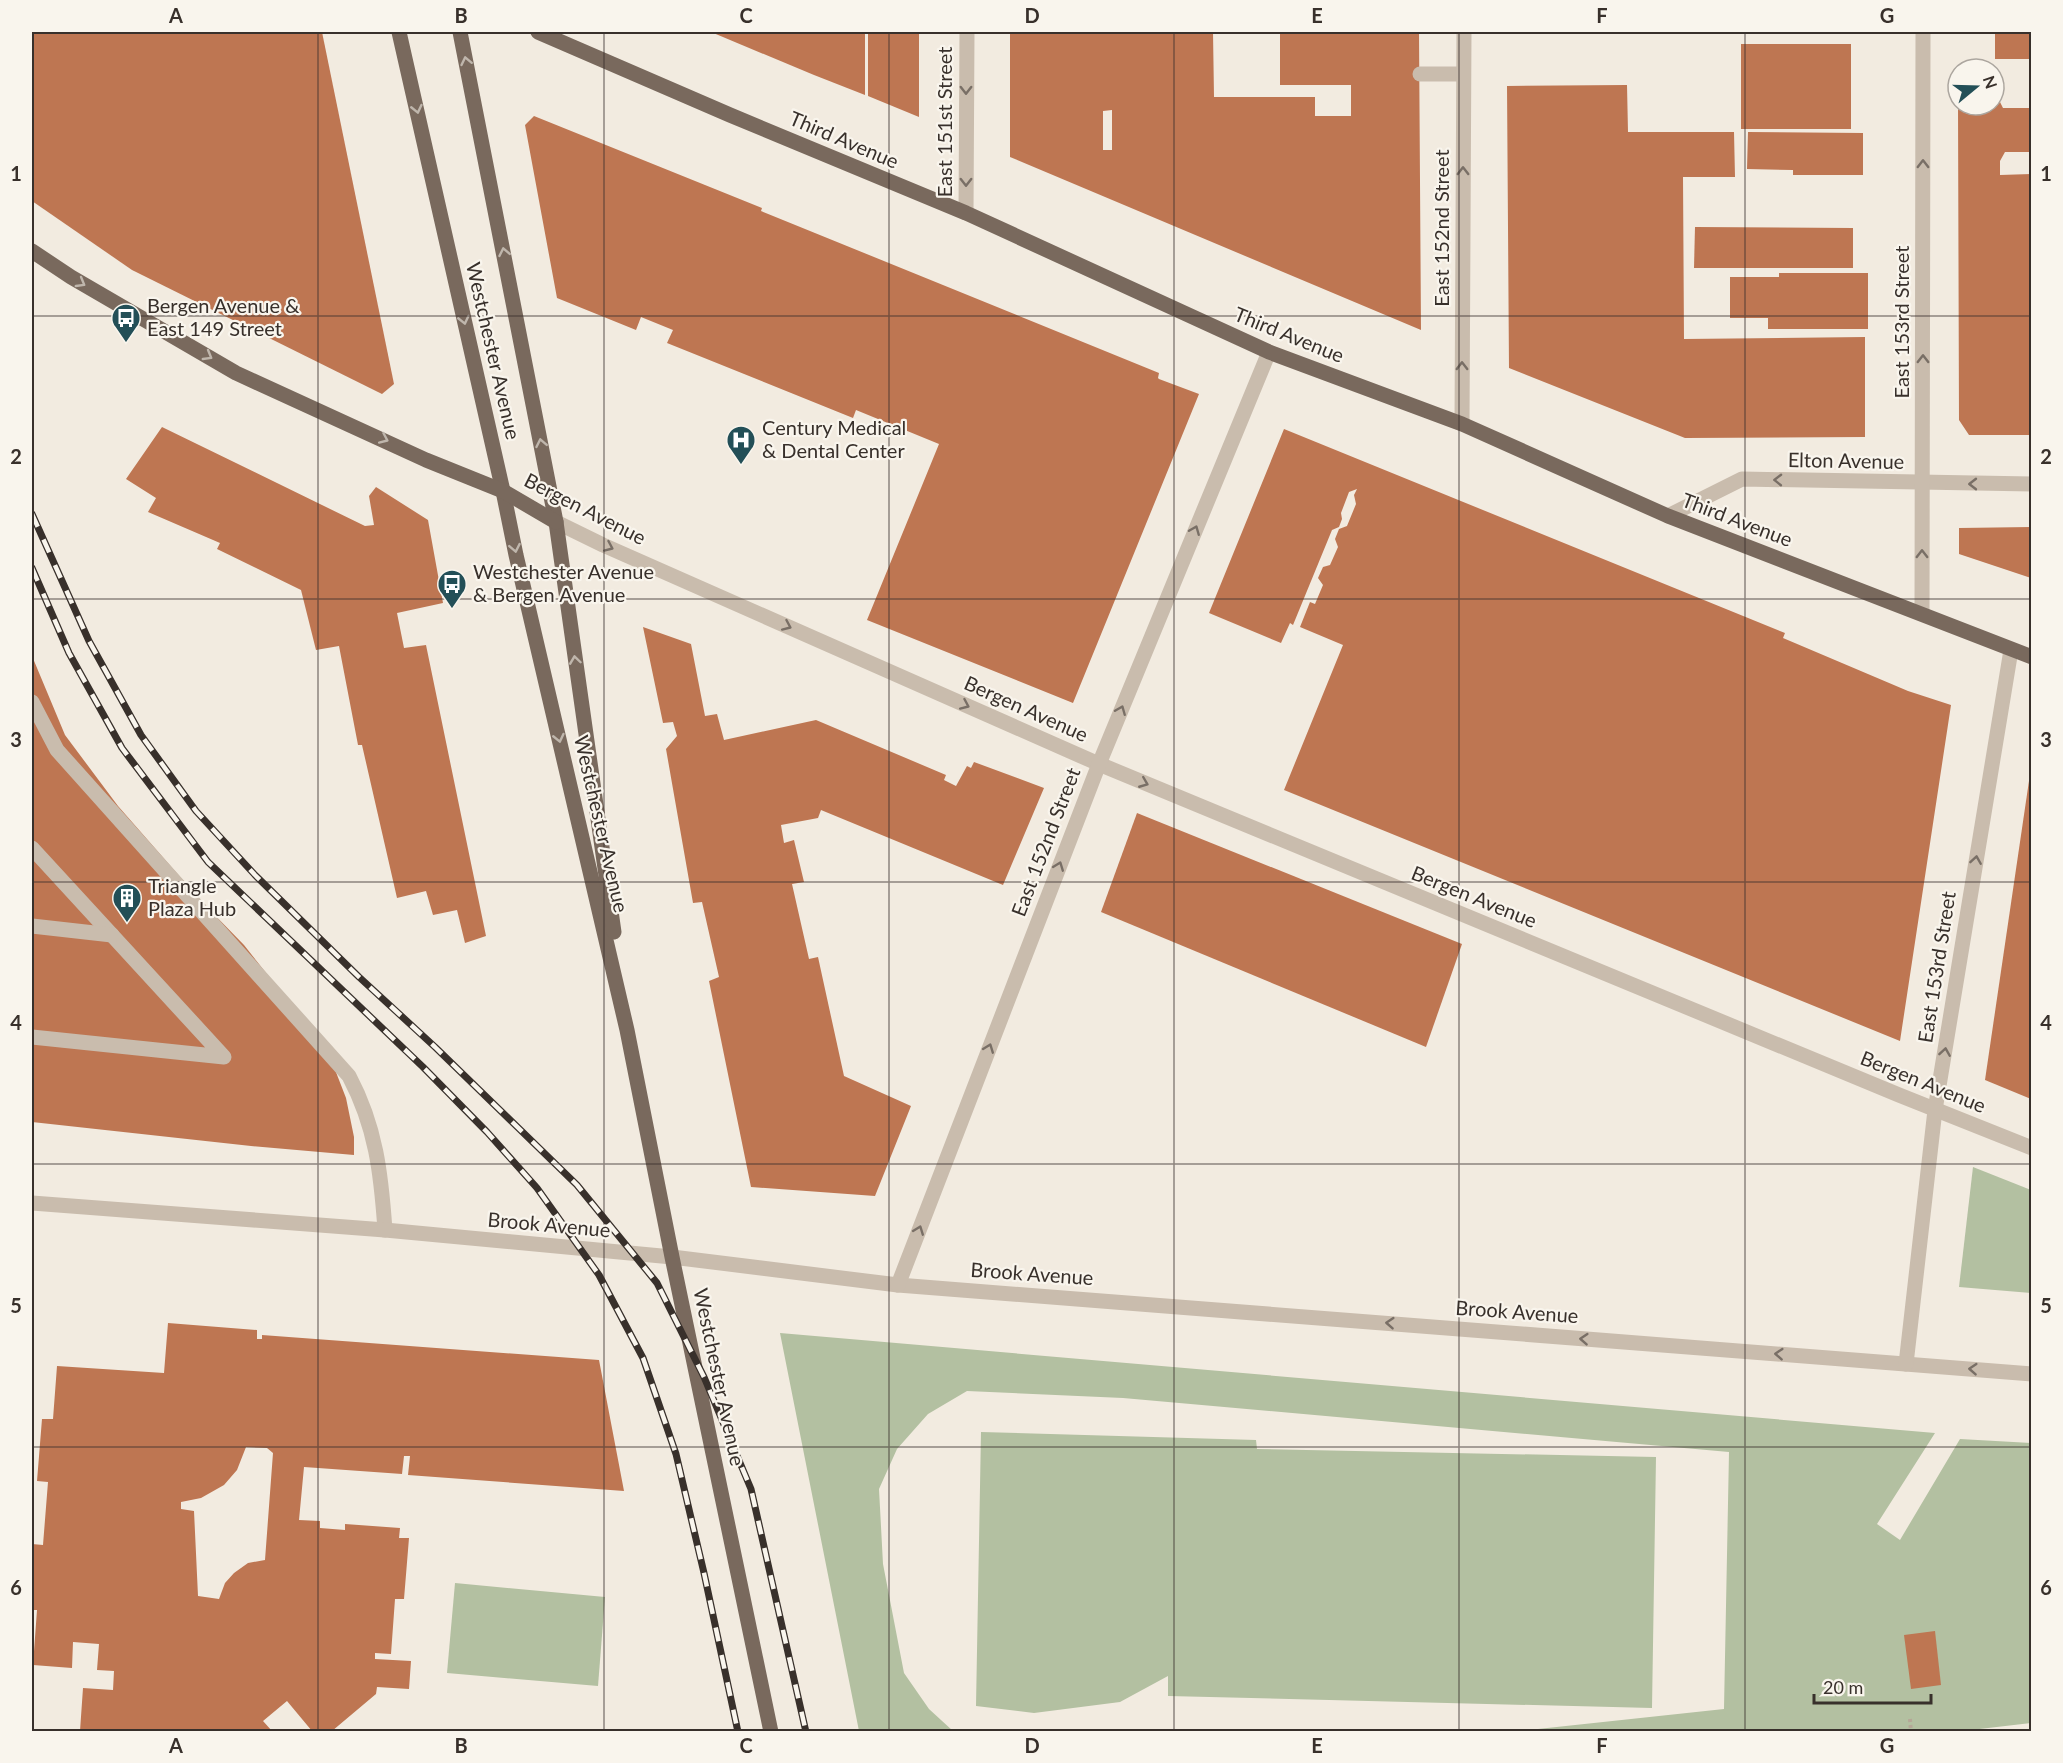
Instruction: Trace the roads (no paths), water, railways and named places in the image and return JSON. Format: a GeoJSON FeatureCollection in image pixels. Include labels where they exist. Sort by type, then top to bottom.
{"type":"FeatureCollection","features":[{"type":"Feature","properties":{"kind":"main road","name":"Westchester Avenue"},"geometry":{"type":"LineString","coordinates":[[399,32],[516,555],[627,1030],[771,1731]]}},
{"type":"Feature","properties":{"kind":"main road","name":"Westchester Avenue"},"geometry":{"type":"LineString","coordinates":[[460,32],[556,522],[627,1030]]}},
{"type":"Feature","properties":{"kind":"main road","name":"Third Avenue"},"geometry":{"type":"LineString","coordinates":[[538,32],[730,116],[966,213],[1269,352],[1462,424],[1668,516],[2031,657]]}},
{"type":"Feature","properties":{"kind":"main road","name":"Bergen Avenue"},"geometry":{"type":"LineString","coordinates":[[32,251],[71,277],[236,372],[426,460],[503,491],[556,522]]}},
{"type":"Feature","properties":{"kind":"street","name":"East 151st Street"},"geometry":{"type":"LineString","coordinates":[[966,213],[967,32]]}},
{"type":"Feature","properties":{"kind":"street","name":"East 152nd Street"},"geometry":{"type":"LineString","coordinates":[[1462,424],[1464,32]]}},
{"type":"Feature","properties":{"kind":"street","name":"East 153rd Street"},"geometry":{"type":"LineString","coordinates":[[1922,613],[1923,32]]}},
{"type":"Feature","properties":{"kind":"street"},"geometry":{"type":"LineString","coordinates":[[1420,74],[1463,74]]}},
{"type":"Feature","properties":{"kind":"street","name":"East 152nd Street"},"geometry":{"type":"LineString","coordinates":[[898,1285],[1099,764],[1269,352]]}},
{"type":"Feature","properties":{"kind":"street","name":"Elton Avenue"},"geometry":{"type":"LineString","coordinates":[[1668,516],[1742,479],[2031,484]]}},
{"type":"Feature","properties":{"kind":"street","name":"Bergen Avenue"},"geometry":{"type":"LineString","coordinates":[[556,522],[603,545],[1099,764],[2031,1148]]}},
{"type":"Feature","properties":{"kind":"street","name":"East 153rd Street"},"geometry":{"type":"LineString","coordinates":[[1906,1364],[1935,1110],[2011,650]]}},
{"type":"Feature","properties":{"kind":"street"},"geometry":{"type":"LineString","coordinates":[[32,702],[57,750],[349,1076],[362,1100],[371,1130],[381,1174],[385,1230]]}},
{"type":"Feature","properties":{"kind":"street"},"geometry":{"type":"LineString","coordinates":[[32,848],[224,1057],[32,1037]]}},
{"type":"Feature","properties":{"kind":"street"},"geometry":{"type":"LineString","coordinates":[[32,926],[112,935]]}},
{"type":"Feature","properties":{"kind":"street","name":"Brook Avenue"},"geometry":{"type":"LineString","coordinates":[[32,1203],[385,1230],[672,1257],[898,1285],[2031,1374]]}},
{"type":"Feature","properties":{"kind":"railway"},"geometry":{"type":"LineString","coordinates":[[32,514],[89,641],[141,735],[196,811],[255,875],[577,1185],[657,1283],[704,1377],[751,1489],[806,1732]]}},
{"type":"Feature","properties":{"kind":"railway"},"geometry":{"type":"LineString","coordinates":[[32,568],[69,653],[122,748],[208,862],[423,1067],[487,1132],[537,1188],[599,1275],[643,1358],[676,1454],[738,1732]]}},
{"type":"Feature","properties":{"kind":"place","name":"Bergen Avenue & East 149 Street"},"geometry":{"type":"Point","coordinates":[126,344]}},
{"type":"Feature","properties":{"kind":"place","name":"Century Medical & Dental Center"},"geometry":{"type":"Point","coordinates":[741,466]}},
{"type":"Feature","properties":{"kind":"place","name":"Westchester Avenue & Bergen Avenue"},"geometry":{"type":"Point","coordinates":[452,610]}},
{"type":"Feature","properties":{"kind":"place","name":"Triangle Plaza Hub"},"geometry":{"type":"Point","coordinates":[127,924]}}]}
